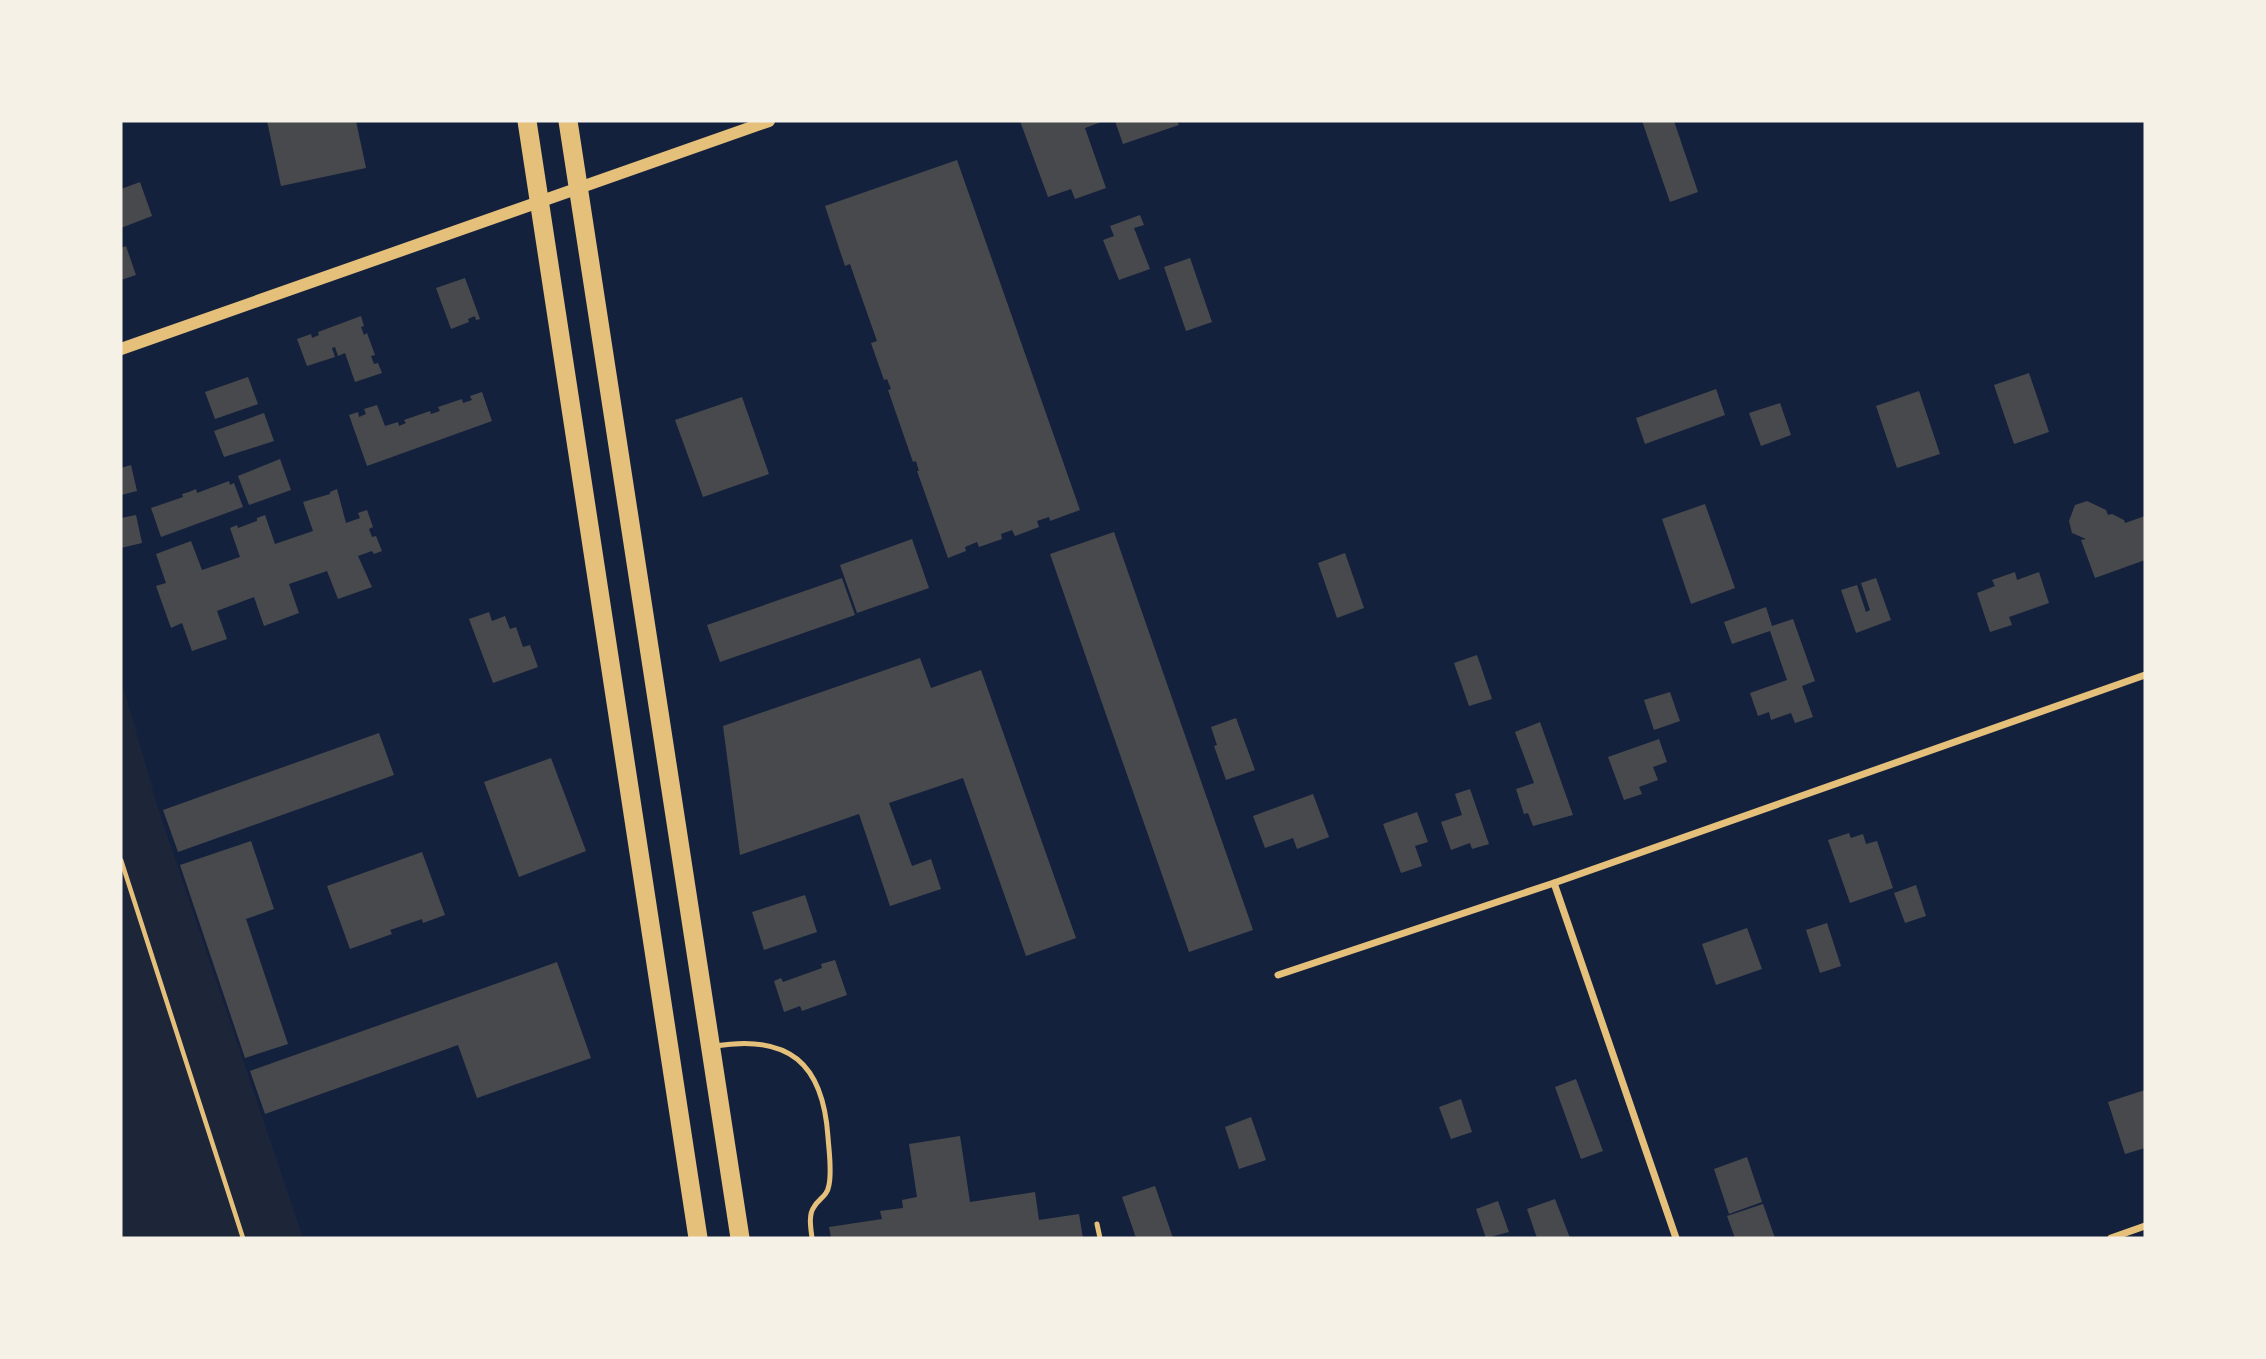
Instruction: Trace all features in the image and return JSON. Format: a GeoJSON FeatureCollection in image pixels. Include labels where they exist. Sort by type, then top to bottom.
{"type":"FeatureCollection","features":[{"type":"Feature","properties":{"kind":"highway"},"geometry":{"type":"LineString","coordinates":[[527,121],[698,1238]]}},
{"type":"Feature","properties":{"kind":"highway"},"geometry":{"type":"LineString","coordinates":[[568,121],[740,1238]]}},
{"type":"Feature","properties":{"kind":"street"},"geometry":{"type":"LineString","coordinates":[[121,349],[769,121]]}},
{"type":"Feature","properties":{"kind":"street"},"geometry":{"type":"LineString","coordinates":[[1278,975],[1554,883],[2145,675]]}},
{"type":"Feature","properties":{"kind":"street"},"geometry":{"type":"LineString","coordinates":[[1554,883],[1676,1238]]}},
{"type":"Feature","properties":{"kind":"street"},"geometry":{"type":"LineString","coordinates":[[2111,1238],[2129,1235],[2145,1226]]}},
{"type":"Feature","properties":{"kind":"lane"},"geometry":{"type":"LineString","coordinates":[[710,1047],[741,1042],[781,1048],[813,1077],[822,1095],[826,1112],[830,1183],[822,1199],[814,1207],[811,1217],[813,1238]]}},
{"type":"Feature","properties":{"kind":"lane"},"geometry":{"type":"LineString","coordinates":[[1097,1224],[1100,1238]]}},
{"type":"Feature","properties":{"kind":"path"},"geometry":{"type":"LineString","coordinates":[[121,860],[243,1238]]}},
{"type":"Feature","properties":{"kind":"shaded area"},"geometry":{"type":"Polygon","coordinates":[[[121,679],[157,805],[303,1238],[121,1238],[121,679]]]}},
{"type":"Feature","properties":{"kind":"building"},"geometry":{"type":"Polygon","coordinates":[[[267,121],[356,121],[366,168],[281,186],[267,121]]]}},
{"type":"Feature","properties":{"kind":"building"},"geometry":{"type":"Polygon","coordinates":[[[1020,121],[1104,121],[1085,128],[1106,188],[1075,199],[1071,189],[1048,197],[1020,121]]]}},
{"type":"Feature","properties":{"kind":"building"},"geometry":{"type":"Polygon","coordinates":[[[1115,121],[1177,121],[1179,125],[1123,144],[1115,121]]]}},
{"type":"Feature","properties":{"kind":"building"},"geometry":{"type":"Polygon","coordinates":[[[1642,121],[1674,121],[1698,192],[1670,202],[1642,121]]]}},
{"type":"Feature","properties":{"kind":"building"},"geometry":{"type":"Polygon","coordinates":[[[957,160],[1080,510],[1050,521],[1049,517],[1037,521],[1039,527],[1015,536],[1012,530],[1001,534],[1002,539],[979,547],[977,542],[965,547],[966,551],[948,558],[917,471],[916,461],[913,462],[888,390],[891,389],[887,379],[884,380],[871,343],[877,341],[850,264],[845,266],[825,206],[957,160]]]}},
{"type":"Feature","properties":{"kind":"building"},"geometry":{"type":"Polygon","coordinates":[[[140,182],[152,216],[121,228],[121,189],[140,182]]]}},
{"type":"Feature","properties":{"kind":"building"},"geometry":{"type":"Polygon","coordinates":[[[1140,215],[1144,225],[1134,228],[1150,269],[1119,280],[1103,240],[1114,236],[1110,226],[1140,215]]]}},
{"type":"Feature","properties":{"kind":"building"},"geometry":{"type":"Polygon","coordinates":[[[126,246],[136,275],[121,280],[121,248],[126,246]]]}},
{"type":"Feature","properties":{"kind":"building"},"geometry":{"type":"Polygon","coordinates":[[[1190,258],[1212,322],[1186,331],[1164,267],[1190,258]]]}},
{"type":"Feature","properties":{"kind":"building"},"geometry":{"type":"Polygon","coordinates":[[[465,278],[480,319],[476,320],[475,316],[468,319],[469,322],[451,329],[436,288],[465,278]]]}},
{"type":"Feature","properties":{"kind":"building"},"geometry":{"type":"Polygon","coordinates":[[[361,316],[364,326],[361,327],[364,335],[367,333],[375,355],[371,356],[382,373],[355,382],[345,353],[338,356],[335,347],[332,348],[335,357],[307,366],[297,339],[311,334],[312,338],[319,335],[318,332],[361,316]]]}},
{"type":"Feature","properties":{"kind":"building"},"geometry":{"type":"Polygon","coordinates":[[[2029,373],[2049,432],[2014,444],[1994,385],[2029,373]]]}},
{"type":"Feature","properties":{"kind":"building"},"geometry":{"type":"Polygon","coordinates":[[[248,377],[258,404],[215,419],[205,392],[248,377]]]}},
{"type":"Feature","properties":{"kind":"building"},"geometry":{"type":"Polygon","coordinates":[[[1716,389],[1725,415],[1645,444],[1636,418],[1716,389]]]}},
{"type":"Feature","properties":{"kind":"building"},"geometry":{"type":"Polygon","coordinates":[[[1919,391],[1940,454],[1897,468],[1876,406],[1919,391]]]}},
{"type":"Feature","properties":{"kind":"building"},"geometry":{"type":"Polygon","coordinates":[[[482,392],[492,421],[367,466],[349,415],[358,412],[359,417],[366,414],[364,409],[377,405],[385,426],[398,422],[399,426],[406,423],[404,420],[430,411],[431,414],[440,411],[438,407],[462,399],[463,403],[472,400],[470,396],[482,392]]]}},
{"type":"Feature","properties":{"kind":"building"},"geometry":{"type":"Polygon","coordinates":[[[742,397],[769,474],[703,497],[675,420],[742,397]]]}},
{"type":"Feature","properties":{"kind":"building"},"geometry":{"type":"Polygon","coordinates":[[[1780,403],[1791,435],[1761,446],[1749,413],[1780,403]]]}},
{"type":"Feature","properties":{"kind":"building"},"geometry":{"type":"Polygon","coordinates":[[[264,413],[274,441],[224,457],[214,431],[264,413]]]}},
{"type":"Feature","properties":{"kind":"building"},"geometry":{"type":"Polygon","coordinates":[[[280,459],[291,490],[249,505],[238,476],[280,459]]]}},
{"type":"Feature","properties":{"kind":"building"},"geometry":{"type":"Polygon","coordinates":[[[131,465],[137,491],[121,495],[121,468],[131,465]]]}},
{"type":"Feature","properties":{"kind":"building"},"geometry":{"type":"Polygon","coordinates":[[[229,481],[230,485],[234,483],[243,507],[161,537],[151,508],[183,497],[182,494],[196,489],[197,493],[229,481]]]}},
{"type":"Feature","properties":{"kind":"building"},"geometry":{"type":"Polygon","coordinates":[[[337,489],[346,523],[360,518],[358,513],[367,510],[373,527],[369,529],[372,537],[376,536],[382,551],[358,556],[372,587],[338,599],[327,571],[289,584],[299,613],[264,626],[254,597],[217,611],[227,639],[192,651],[182,623],[171,628],[156,586],[166,583],[156,554],[191,541],[202,570],[240,557],[230,528],[257,521],[257,518],[265,515],[275,544],[313,531],[303,502],[330,494],[337,489]]]}},
{"type":"Feature","properties":{"kind":"building"},"geometry":{"type":"Polygon","coordinates":[[[2087,501],[2125,523],[2145,516],[2145,560],[2095,578],[2081,540],[2086,539],[2072,533],[2069,521],[2075,505],[2087,501]]]}},
{"type":"Feature","properties":{"kind":"building"},"geometry":{"type":"Polygon","coordinates":[[[1705,504],[1735,588],[1691,604],[1662,519],[1705,504]]]}},
{"type":"Feature","properties":{"kind":"building"},"geometry":{"type":"Polygon","coordinates":[[[136,515],[142,543],[121,548],[121,518],[136,515]]]}},
{"type":"Feature","properties":{"kind":"building"},"geometry":{"type":"Polygon","coordinates":[[[1114,532],[1253,930],[1189,952],[1050,554],[1114,532]]]}},
{"type":"Feature","properties":{"kind":"building"},"geometry":{"type":"Polygon","coordinates":[[[912,539],[929,588],[857,613],[840,565],[912,539]]]}},
{"type":"Feature","properties":{"kind":"building"},"geometry":{"type":"Polygon","coordinates":[[[1345,553],[1364,608],[1337,618],[1318,563],[1345,553]]]}},
{"type":"Feature","properties":{"kind":"building"},"geometry":{"type":"Polygon","coordinates":[[[2015,572],[2017,580],[2039,572],[2049,603],[2009,617],[2012,625],[1990,632],[1977,593],[1995,586],[1992,580],[2015,572]]]}},
{"type":"Feature","properties":{"kind":"building"},"geometry":{"type":"Polygon","coordinates":[[[842,578],[855,615],[720,662],[707,625],[842,578]]]}},
{"type":"Feature","properties":{"kind":"building"},"geometry":{"type":"Polygon","coordinates":[[[1876,578],[1891,620],[1856,633],[1841,590],[1857,585],[1866,612],[1870,610],[1861,583],[1876,578]]]}},
{"type":"Feature","properties":{"kind":"building"},"geometry":{"type":"Polygon","coordinates":[[[1766,607],[1772,626],[1793,619],[1815,681],[1802,686],[1813,717],[1795,723],[1791,713],[1771,720],[1769,712],[1758,716],[1750,693],[1787,680],[1770,631],[1732,644],[1724,622],[1766,607]]]}},
{"type":"Feature","properties":{"kind":"building"},"geometry":{"type":"Polygon","coordinates":[[[489,612],[492,621],[505,616],[510,629],[516,627],[523,647],[530,645],[538,667],[493,683],[469,619],[489,612]]]}},
{"type":"Feature","properties":{"kind":"building"},"geometry":{"type":"Polygon","coordinates":[[[1477,655],[1492,699],[1469,706],[1454,663],[1477,655]]]}},
{"type":"Feature","properties":{"kind":"building"},"geometry":{"type":"Polygon","coordinates":[[[920,658],[931,688],[981,670],[1076,938],[1026,956],[963,778],[889,803],[912,866],[931,859],[941,889],[890,906],[859,814],[740,855],[723,726],[920,658]]]}},
{"type":"Feature","properties":{"kind":"building"},"geometry":{"type":"Polygon","coordinates":[[[1670,692],[1680,721],[1654,730],[1644,700],[1670,692]]]}},
{"type":"Feature","properties":{"kind":"building"},"geometry":{"type":"Polygon","coordinates":[[[1236,718],[1255,770],[1226,780],[1214,746],[1217,745],[1211,727],[1236,718]]]}},
{"type":"Feature","properties":{"kind":"building"},"geometry":{"type":"Polygon","coordinates":[[[1540,722],[1573,815],[1533,826],[1528,813],[1524,814],[1516,789],[1534,783],[1515,732],[1540,722]]]}},
{"type":"Feature","properties":{"kind":"building"},"geometry":{"type":"Polygon","coordinates":[[[379,733],[394,775],[178,852],[163,810],[379,733]]]}},
{"type":"Feature","properties":{"kind":"building"},"geometry":{"type":"Polygon","coordinates":[[[1659,739],[1667,762],[1653,767],[1658,780],[1639,787],[1642,794],[1624,800],[1608,757],[1659,739]]]}},
{"type":"Feature","properties":{"kind":"building"},"geometry":{"type":"Polygon","coordinates":[[[551,758],[586,851],[519,877],[484,782],[551,758]]]}},
{"type":"Feature","properties":{"kind":"building"},"geometry":{"type":"Polygon","coordinates":[[[1470,789],[1489,844],[1472,849],[1470,843],[1451,850],[1441,822],[1462,815],[1455,794],[1470,789]]]}},
{"type":"Feature","properties":{"kind":"building"},"geometry":{"type":"Polygon","coordinates":[[[1313,794],[1329,837],[1297,849],[1293,838],[1265,848],[1253,816],[1313,794]]]}},
{"type":"Feature","properties":{"kind":"building"},"geometry":{"type":"Polygon","coordinates":[[[1417,812],[1428,842],[1415,846],[1422,866],[1401,873],[1383,824],[1417,812]]]}},
{"type":"Feature","properties":{"kind":"building"},"geometry":{"type":"Polygon","coordinates":[[[1849,833],[1851,838],[1863,834],[1866,844],[1877,841],[1893,888],[1850,903],[1828,840],[1849,833]]]}},
{"type":"Feature","properties":{"kind":"building"},"geometry":{"type":"Polygon","coordinates":[[[251,841],[274,909],[246,919],[288,1044],[245,1058],[180,865],[251,841]]]}},
{"type":"Feature","properties":{"kind":"building"},"geometry":{"type":"Polygon","coordinates":[[[422,852],[445,915],[423,923],[422,919],[390,930],[392,934],[350,949],[327,886],[422,852]]]}},
{"type":"Feature","properties":{"kind":"building"},"geometry":{"type":"Polygon","coordinates":[[[1916,885],[1926,916],[1905,923],[1894,893],[1916,885]]]}},
{"type":"Feature","properties":{"kind":"building"},"geometry":{"type":"Polygon","coordinates":[[[805,895],[817,932],[764,950],[752,912],[805,895]]]}},
{"type":"Feature","properties":{"kind":"building"},"geometry":{"type":"Polygon","coordinates":[[[1827,923],[1841,966],[1820,973],[1806,930],[1827,923]]]}},
{"type":"Feature","properties":{"kind":"building"},"geometry":{"type":"Polygon","coordinates":[[[1747,928],[1762,969],[1716,985],[1702,944],[1747,928]]]}},
{"type":"Feature","properties":{"kind":"building"},"geometry":{"type":"Polygon","coordinates":[[[835,960],[847,995],[802,1011],[800,1006],[784,1012],[774,981],[781,978],[783,982],[822,968],[821,964],[835,960]]]}},
{"type":"Feature","properties":{"kind":"building"},"geometry":{"type":"Polygon","coordinates":[[[557,962],[591,1058],[477,1098],[458,1045],[265,1114],[250,1071],[557,962]]]}},
{"type":"Feature","properties":{"kind":"building"},"geometry":{"type":"Polygon","coordinates":[[[1576,1079],[1603,1151],[1581,1159],[1555,1087],[1576,1079]]]}},
{"type":"Feature","properties":{"kind":"building"},"geometry":{"type":"Polygon","coordinates":[[[2145,1090],[2145,1148],[2125,1154],[2108,1102],[2145,1090]]]}},
{"type":"Feature","properties":{"kind":"building"},"geometry":{"type":"Polygon","coordinates":[[[1461,1099],[1472,1132],[1451,1139],[1439,1107],[1461,1099]]]}},
{"type":"Feature","properties":{"kind":"building"},"geometry":{"type":"Polygon","coordinates":[[[1251,1117],[1266,1160],[1239,1169],[1225,1127],[1251,1117]]]}},
{"type":"Feature","properties":{"kind":"building"},"geometry":{"type":"Polygon","coordinates":[[[960,1136],[970,1202],[1035,1192],[1039,1220],[1079,1214],[1083,1238],[831,1238],[829,1227],[882,1219],[880,1211],[903,1208],[902,1200],[917,1197],[909,1144],[960,1136]]]}},
{"type":"Feature","properties":{"kind":"building"},"geometry":{"type":"Polygon","coordinates":[[[1747,1157],[1762,1202],[1729,1214],[1714,1169],[1747,1157]]]}},
{"type":"Feature","properties":{"kind":"building"},"geometry":{"type":"Polygon","coordinates":[[[1155,1186],[1173,1238],[1136,1238],[1122,1197],[1155,1186]]]}},
{"type":"Feature","properties":{"kind":"building"},"geometry":{"type":"Polygon","coordinates":[[[1555,1199],[1570,1238],[1537,1238],[1527,1209],[1555,1199]]]}},
{"type":"Feature","properties":{"kind":"building"},"geometry":{"type":"Polygon","coordinates":[[[1498,1201],[1509,1232],[1486,1238],[1476,1209],[1498,1201]]]}},
{"type":"Feature","properties":{"kind":"building"},"geometry":{"type":"Polygon","coordinates":[[[1763,1204],[1775,1238],[1735,1238],[1727,1216],[1763,1204]]]}}]}
